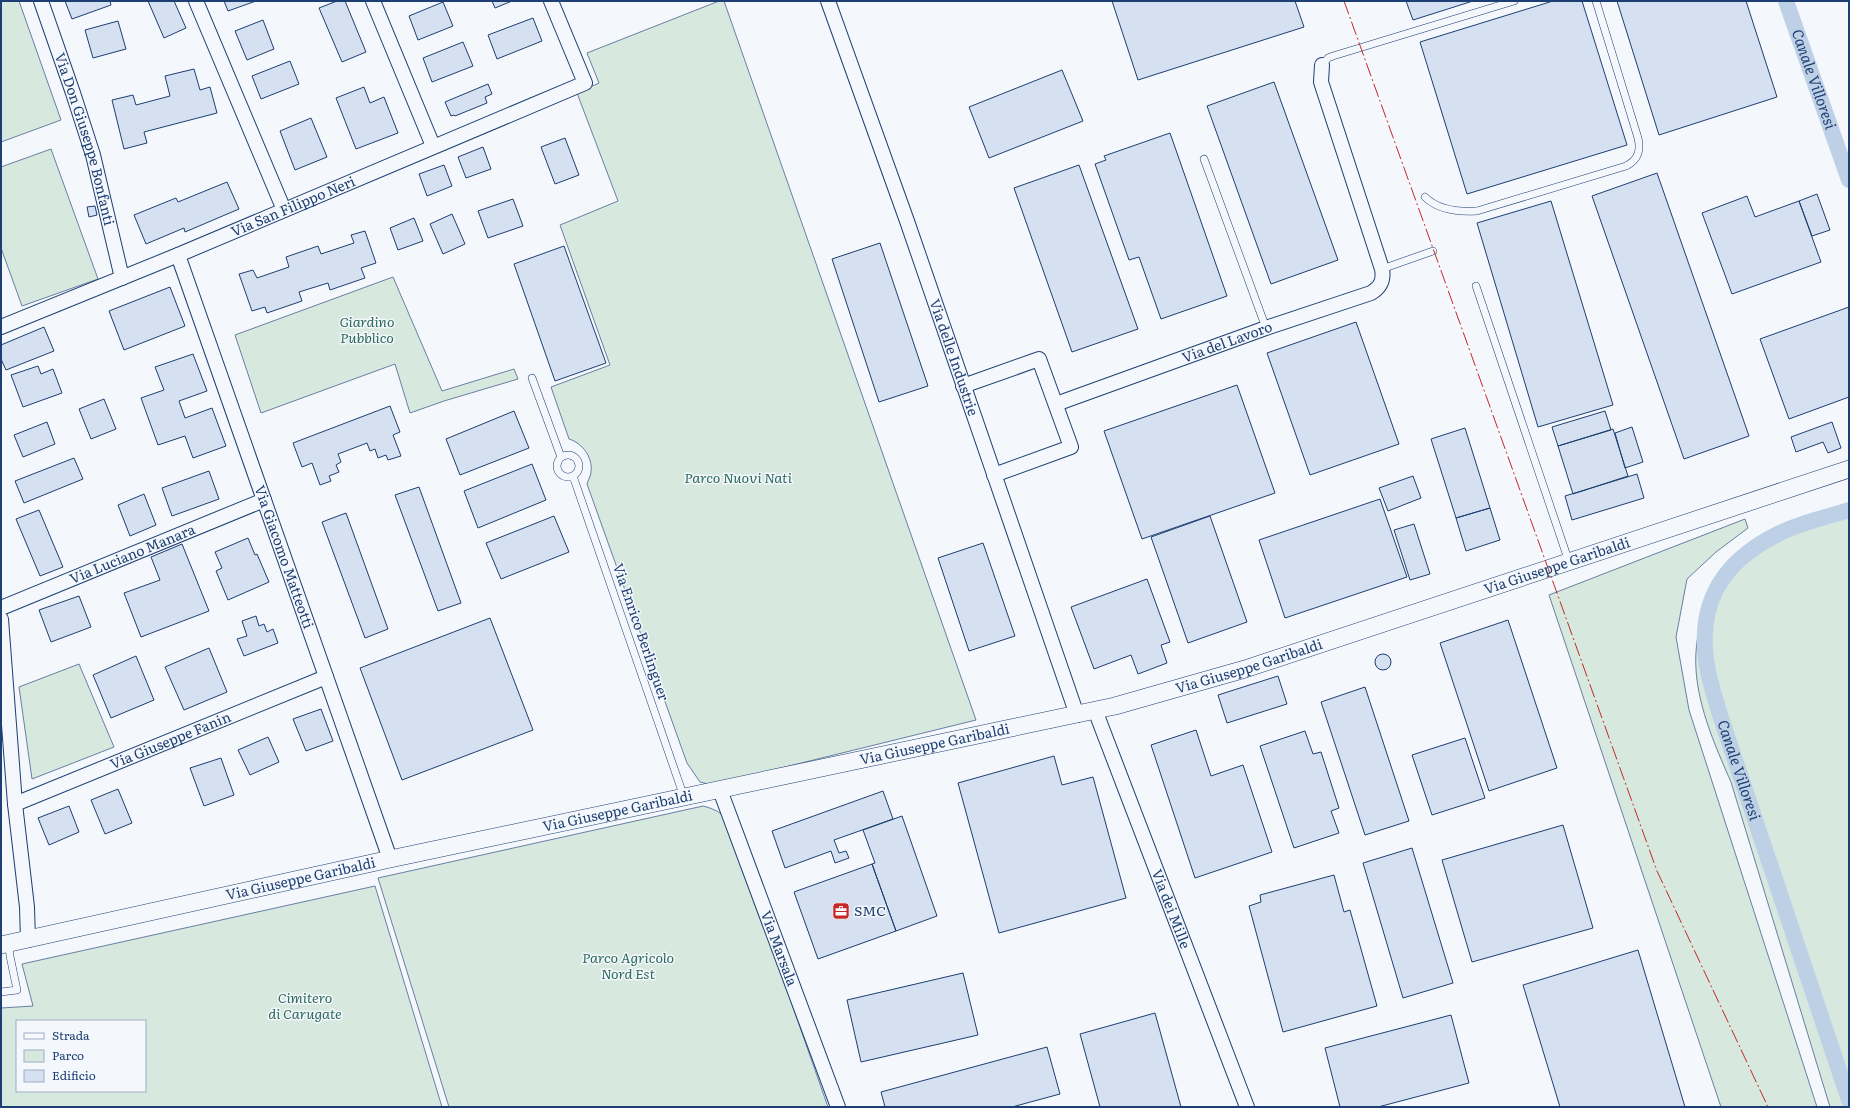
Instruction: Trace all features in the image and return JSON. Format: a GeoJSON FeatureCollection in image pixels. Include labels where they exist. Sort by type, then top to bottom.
{"type":"FeatureCollection","features":[{"type":"Feature","properties":{"kind":"street","name":"Via Don Giuseppe Bonfanti"},"geometry":{"type":"LineString","coordinates":[[41,1],[93,155],[122,278]]}},
{"type":"Feature","properties":{"kind":"street"},"geometry":{"type":"LineString","coordinates":[[196,1],[284,210]]}},
{"type":"Feature","properties":{"kind":"street"},"geometry":{"type":"LineString","coordinates":[[373,1],[433,146]]}},
{"type":"Feature","properties":{"kind":"street","name":"Via San Filippo Neri"},"geometry":{"type":"LineString","coordinates":[[1,327],[178,255],[585,83],[551,1]]}},
{"type":"Feature","properties":{"kind":"street","name":"Via delle Industrie"},"geometry":{"type":"LineString","coordinates":[[828,1],[1077,715]]}},
{"type":"Feature","properties":{"kind":"street","name":"Via del Lavoro"},"geometry":{"type":"LineString","coordinates":[[1056,404],[1266,328],[1371,293],[1379,288],[1382,282],[1382,269],[1321,82],[1322,65]]}},
{"type":"Feature","properties":{"kind":"street","name":"Via Giacomo Matteotti"},"geometry":{"type":"LineString","coordinates":[[178,255],[390,859]]}},
{"type":"Feature","properties":{"kind":"street"},"geometry":{"type":"LineString","coordinates":[[963,386],[1039,358],[1071,447],[994,475]]}},
{"type":"Feature","properties":{"kind":"street","name":"Via Giuseppe Garibaldi"},"geometry":{"type":"LineString","coordinates":[[5,945],[390,859],[1077,715],[1244,669],[1849,469]]}},
{"type":"Feature","properties":{"kind":"street","name":"Via Luciano Manara"},"geometry":{"type":"LineString","coordinates":[[1,608],[264,500]]}},
{"type":"Feature","properties":{"kind":"street"},"geometry":{"type":"LineString","coordinates":[[1,619],[14,804],[27,907],[28,940]]}},
{"type":"Feature","properties":{"kind":"street","name":"Via Giuseppe Fanin"},"geometry":{"type":"LineString","coordinates":[[14,804],[326,677]]}},
{"type":"Feature","properties":{"kind":"street","name":"Via dei Mille"},"geometry":{"type":"LineString","coordinates":[[1095,710],[1247,1107]]}},
{"type":"Feature","properties":{"kind":"street","name":"Via Marsala"},"geometry":{"type":"LineString","coordinates":[[720,790],[838,1107]]}},
{"type":"Feature","properties":{"kind":"lane"},"geometry":{"type":"LineString","coordinates":[[1322,65],[1328,58],[1333,56],[1514,1]]}},
{"type":"Feature","properties":{"kind":"lane"},"geometry":{"type":"LineString","coordinates":[[1425,197],[1436,205],[1463,211],[1477,211],[1626,166],[1635,159],[1639,149],[1638,138],[1596,1]]}},
{"type":"Feature","properties":{"kind":"lane"},"geometry":{"type":"LineString","coordinates":[[1204,159],[1266,328]]}},
{"type":"Feature","properties":{"kind":"lane"},"geometry":{"type":"LineString","coordinates":[[1382,269],[1433,251]]}},
{"type":"Feature","properties":{"kind":"lane"},"geometry":{"type":"LineString","coordinates":[[1476,286],[1569,562]]}},
{"type":"Feature","properties":{"kind":"lane"},"geometry":{"type":"LineString","coordinates":[[532,378],[561,457],[558,462],[558,471],[563,476],[574,476]]}},
{"type":"Feature","properties":{"kind":"lane","name":"Via Enrico Berlinguer"},"geometry":{"type":"LineString","coordinates":[[561,457],[569,455],[576,458],[578,461],[579,469],[574,476],[685,798]]}},
{"type":"Feature","properties":{"kind":"lane"},"geometry":{"type":"LineString","coordinates":[[1,992],[17,990],[10,956],[5,945]]}},
{"type":"Feature","properties":{"kind":"green space"},"geometry":{"type":"Polygon","coordinates":[[[1,1],[19,1],[61,120],[1,142],[1,1]]]}},
{"type":"Feature","properties":{"kind":"green space","name":"Parco Nuovi Nati"},"geometry":{"type":"Polygon","coordinates":[[[719,1],[724,1],[976,720],[712,785],[700,782],[687,763],[587,484],[591,474],[590,461],[586,451],[574,441],[569,439],[551,387],[610,365],[560,225],[618,201],[577,93],[599,83],[587,53],[719,1]]]}},
{"type":"Feature","properties":{"kind":"green space"},"geometry":{"type":"Polygon","coordinates":[[[51,149],[98,279],[22,306],[1,248],[1,167],[51,149]]]}},
{"type":"Feature","properties":{"kind":"green space","name":"Giardino Pubblico"},"geometry":{"type":"Polygon","coordinates":[[[393,277],[442,391],[514,369],[518,379],[444,401],[410,413],[395,364],[261,413],[235,335],[393,277]]]}},
{"type":"Feature","properties":{"kind":"green space"},"geometry":{"type":"Polygon","coordinates":[[[1849,513],[1849,1107],[1830,1107],[1731,782],[1712,737],[1705,715],[1699,692],[1696,669],[1697,645],[1701,622],[1716,590],[1735,564],[1746,556],[1774,542],[1849,513]]]}},
{"type":"Feature","properties":{"kind":"green space"},"geometry":{"type":"Polygon","coordinates":[[[1745,519],[1748,528],[1716,552],[1687,579],[1676,637],[1689,710],[1817,1107],[1721,1107],[1549,595],[1745,519]]]}},
{"type":"Feature","properties":{"kind":"green space"},"geometry":{"type":"Polygon","coordinates":[[[79,664],[114,747],[32,779],[19,687],[79,664]]]}},
{"type":"Feature","properties":{"kind":"green space","name":"Parco Agricolo Nord Est"},"geometry":{"type":"Polygon","coordinates":[[[703,806],[717,811],[728,822],[828,1107],[449,1107],[378,878],[703,806]]]}},
{"type":"Feature","properties":{"kind":"green space","name":"Cimitero di Carugate"},"geometry":{"type":"Polygon","coordinates":[[[375,886],[442,1107],[1,1107],[1,1008],[33,1006],[22,964],[375,886]]]}},
{"type":"Feature","properties":{"kind":"building"},"geometry":{"type":"Polygon","coordinates":[[[65,1],[110,1],[111,5],[72,19],[65,1]]]}},
{"type":"Feature","properties":{"kind":"building"},"geometry":{"type":"Polygon","coordinates":[[[148,1],[174,1],[186,28],[164,38],[148,1]]]}},
{"type":"Feature","properties":{"kind":"building"},"geometry":{"type":"Polygon","coordinates":[[[224,1],[256,1],[228,11],[224,1]]]}},
{"type":"Feature","properties":{"kind":"building"},"geometry":{"type":"Polygon","coordinates":[[[337,1],[345,1],[366,52],[342,62],[319,8],[337,1]]]}},
{"type":"Feature","properties":{"kind":"building"},"geometry":{"type":"Polygon","coordinates":[[[492,1],[512,1],[495,8],[492,1]]]}},
{"type":"Feature","properties":{"kind":"building"},"geometry":{"type":"Polygon","coordinates":[[[1112,1],[1295,1],[1304,27],[1138,80],[1112,1]]]}},
{"type":"Feature","properties":{"kind":"building"},"geometry":{"type":"Polygon","coordinates":[[[1406,1],[1473,1],[1413,20],[1406,1]]]}},
{"type":"Feature","properties":{"kind":"building"},"geometry":{"type":"Polygon","coordinates":[[[1553,1],[1582,1],[1627,145],[1467,194],[1420,42],[1553,1]]]}},
{"type":"Feature","properties":{"kind":"building"},"geometry":{"type":"Polygon","coordinates":[[[1617,1],[1746,1],[1777,97],[1659,135],[1617,1]]]}},
{"type":"Feature","properties":{"kind":"building"},"geometry":{"type":"Polygon","coordinates":[[[443,2],[453,26],[418,40],[409,16],[443,2]]]}},
{"type":"Feature","properties":{"kind":"building"},"geometry":{"type":"Polygon","coordinates":[[[533,18],[542,41],[497,59],[488,35],[533,18]]]}},
{"type":"Feature","properties":{"kind":"building"},"geometry":{"type":"Polygon","coordinates":[[[263,20],[274,49],[247,60],[235,31],[263,20]]]}},
{"type":"Feature","properties":{"kind":"building"},"geometry":{"type":"Polygon","coordinates":[[[118,21],[126,49],[93,58],[85,30],[118,21]]]}},
{"type":"Feature","properties":{"kind":"building"},"geometry":{"type":"Polygon","coordinates":[[[463,42],[473,66],[432,82],[423,58],[463,42]]]}},
{"type":"Feature","properties":{"kind":"building"},"geometry":{"type":"Polygon","coordinates":[[[290,61],[299,84],[261,99],[252,76],[290,61]]]}},
{"type":"Feature","properties":{"kind":"building"},"geometry":{"type":"Polygon","coordinates":[[[194,69],[200,90],[210,87],[217,113],[144,132],[147,143],[124,149],[112,100],[133,95],[136,105],[170,96],[165,76],[194,69]]]}},
{"type":"Feature","properties":{"kind":"building"},"geometry":{"type":"Polygon","coordinates":[[[1062,70],[1083,121],[989,158],[969,107],[1062,70]]]}},
{"type":"Feature","properties":{"kind":"building"},"geometry":{"type":"Polygon","coordinates":[[[1274,82],[1338,260],[1271,284],[1207,106],[1274,82]]]}},
{"type":"Feature","properties":{"kind":"building"},"geometry":{"type":"Polygon","coordinates":[[[488,84],[492,94],[485,97],[487,103],[455,116],[451,116],[445,102],[488,84]]]}},
{"type":"Feature","properties":{"kind":"building"},"geometry":{"type":"Polygon","coordinates":[[[364,87],[370,103],[384,97],[398,133],[356,149],[336,98],[364,87]]]}},
{"type":"Feature","properties":{"kind":"building"},"geometry":{"type":"Polygon","coordinates":[[[311,118],[327,157],[295,170],[280,131],[311,118]]]}},
{"type":"Feature","properties":{"kind":"building"},"geometry":{"type":"Polygon","coordinates":[[[1170,133],[1227,296],[1161,319],[1139,257],[1129,260],[1095,164],[1106,160],[1104,156],[1170,133]]]}},
{"type":"Feature","properties":{"kind":"building"},"geometry":{"type":"Polygon","coordinates":[[[565,138],[579,175],[555,184],[541,147],[565,138]]]}},
{"type":"Feature","properties":{"kind":"building"},"geometry":{"type":"Polygon","coordinates":[[[483,147],[491,169],[466,178],[458,157],[483,147]]]}},
{"type":"Feature","properties":{"kind":"building"},"geometry":{"type":"Polygon","coordinates":[[[444,165],[452,186],[427,196],[419,174],[444,165]]]}},
{"type":"Feature","properties":{"kind":"building"},"geometry":{"type":"Polygon","coordinates":[[[1079,165],[1138,329],[1072,352],[1014,188],[1079,165]]]}},
{"type":"Feature","properties":{"kind":"building"},"geometry":{"type":"Polygon","coordinates":[[[1657,173],[1749,436],[1684,459],[1592,196],[1657,173]]]}},
{"type":"Feature","properties":{"kind":"building"},"geometry":{"type":"Polygon","coordinates":[[[227,182],[239,209],[185,232],[184,228],[146,244],[134,215],[176,198],[178,202],[227,182]]]}},
{"type":"Feature","properties":{"kind":"building"},"geometry":{"type":"Polygon","coordinates":[[[1817,194],[1830,230],[1812,236],[1799,201],[1817,194]]]}},
{"type":"Feature","properties":{"kind":"building"},"geometry":{"type":"Polygon","coordinates":[[[1747,196],[1755,217],[1799,201],[1821,262],[1732,294],[1702,213],[1747,196]]]}},
{"type":"Feature","properties":{"kind":"building"},"geometry":{"type":"Polygon","coordinates":[[[513,199],[523,226],[488,238],[478,211],[513,199]]]}},
{"type":"Feature","properties":{"kind":"building"},"geometry":{"type":"Polygon","coordinates":[[[1551,201],[1613,405],[1538,427],[1477,223],[1551,201]]]}},
{"type":"Feature","properties":{"kind":"building"},"geometry":{"type":"Polygon","coordinates":[[[95,206],[97,215],[89,217],[87,207],[95,206]]]}},
{"type":"Feature","properties":{"kind":"building"},"geometry":{"type":"Polygon","coordinates":[[[452,214],[465,244],[443,254],[430,224],[452,214]]]}},
{"type":"Feature","properties":{"kind":"building"},"geometry":{"type":"Polygon","coordinates":[[[414,218],[423,241],[398,250],[390,228],[414,218]]]}},
{"type":"Feature","properties":{"kind":"building"},"geometry":{"type":"Polygon","coordinates":[[[365,231],[376,263],[361,268],[365,278],[330,290],[328,283],[299,292],[302,301],[267,313],[265,307],[252,311],[239,274],[253,270],[257,278],[289,267],[286,257],[318,246],[321,254],[354,243],[351,235],[365,231]]]}},
{"type":"Feature","properties":{"kind":"building"},"geometry":{"type":"Polygon","coordinates":[[[880,243],[928,386],[879,402],[832,259],[880,243]]]}},
{"type":"Feature","properties":{"kind":"building"},"geometry":{"type":"Polygon","coordinates":[[[564,246],[606,363],[555,381],[514,264],[564,246]]]}},
{"type":"Feature","properties":{"kind":"building"},"geometry":{"type":"Polygon","coordinates":[[[170,287],[185,326],[124,350],[109,311],[170,287]]]}},
{"type":"Feature","properties":{"kind":"building"},"geometry":{"type":"Polygon","coordinates":[[[1849,307],[1849,397],[1789,419],[1760,339],[1849,307]]]}},
{"type":"Feature","properties":{"kind":"building"},"geometry":{"type":"Polygon","coordinates":[[[1356,322],[1399,444],[1310,475],[1267,353],[1356,322]]]}},
{"type":"Feature","properties":{"kind":"building"},"geometry":{"type":"Polygon","coordinates":[[[44,327],[54,351],[6,370],[1,359],[1,345],[44,327]]]}},
{"type":"Feature","properties":{"kind":"building"},"geometry":{"type":"Polygon","coordinates":[[[193,354],[207,391],[179,401],[185,418],[212,408],[226,446],[193,458],[185,436],[158,445],[141,398],[164,390],[155,367],[193,354]]]}},
{"type":"Feature","properties":{"kind":"building"},"geometry":{"type":"Polygon","coordinates":[[[38,366],[41,374],[53,369],[62,393],[23,407],[11,375],[38,366]]]}},
{"type":"Feature","properties":{"kind":"building"},"geometry":{"type":"Polygon","coordinates":[[[1237,385],[1275,493],[1142,539],[1104,431],[1237,385]]]}},
{"type":"Feature","properties":{"kind":"building"},"geometry":{"type":"Polygon","coordinates":[[[104,399],[116,429],[91,439],[79,409],[104,399]]]}},
{"type":"Feature","properties":{"kind":"building"},"geometry":{"type":"Polygon","coordinates":[[[390,406],[400,432],[393,435],[401,456],[388,460],[386,455],[378,458],[375,449],[370,451],[367,443],[338,454],[341,462],[336,465],[339,472],[329,476],[331,481],[320,485],[312,463],[302,467],[293,443],[390,406]]]}},
{"type":"Feature","properties":{"kind":"building"},"geometry":{"type":"Polygon","coordinates":[[[514,411],[529,448],[460,475],[446,439],[514,411]]]}},
{"type":"Feature","properties":{"kind":"building"},"geometry":{"type":"Polygon","coordinates":[[[1605,411],[1611,430],[1558,446],[1552,427],[1605,411]]]}},
{"type":"Feature","properties":{"kind":"building"},"geometry":{"type":"Polygon","coordinates":[[[47,422],[55,444],[23,457],[14,435],[47,422]]]}},
{"type":"Feature","properties":{"kind":"building"},"geometry":{"type":"Polygon","coordinates":[[[1832,422],[1841,448],[1828,453],[1823,442],[1796,452],[1791,437],[1832,422]]]}},
{"type":"Feature","properties":{"kind":"building"},"geometry":{"type":"Polygon","coordinates":[[[1632,427],[1643,462],[1625,468],[1615,433],[1632,427]]]}},
{"type":"Feature","properties":{"kind":"building"},"geometry":{"type":"Polygon","coordinates":[[[1465,428],[1490,508],[1456,518],[1431,439],[1465,428]]]}},
{"type":"Feature","properties":{"kind":"building"},"geometry":{"type":"Polygon","coordinates":[[[1613,429],[1628,476],[1573,494],[1558,446],[1613,429]]]}},
{"type":"Feature","properties":{"kind":"building"},"geometry":{"type":"Polygon","coordinates":[[[74,458],[83,479],[24,503],[15,481],[74,458]]]}},
{"type":"Feature","properties":{"kind":"building"},"geometry":{"type":"Polygon","coordinates":[[[532,464],[546,500],[478,528],[464,491],[532,464]]]}},
{"type":"Feature","properties":{"kind":"building"},"geometry":{"type":"Polygon","coordinates":[[[209,471],[219,499],[172,516],[162,488],[209,471]]]}},
{"type":"Feature","properties":{"kind":"building"},"geometry":{"type":"Polygon","coordinates":[[[1637,474],[1644,498],[1572,520],[1565,496],[1637,474]]]}},
{"type":"Feature","properties":{"kind":"building"},"geometry":{"type":"Polygon","coordinates":[[[1413,476],[1421,498],[1388,511],[1379,488],[1413,476]]]}},
{"type":"Feature","properties":{"kind":"building"},"geometry":{"type":"Polygon","coordinates":[[[419,487],[461,603],[438,611],[395,495],[419,487]]]}},
{"type":"Feature","properties":{"kind":"building"},"geometry":{"type":"Polygon","coordinates":[[[144,494],[156,525],[130,536],[118,505],[144,494]]]}},
{"type":"Feature","properties":{"kind":"building"},"geometry":{"type":"Polygon","coordinates":[[[1380,499],[1407,577],[1285,618],[1259,540],[1380,499]]]}},
{"type":"Feature","properties":{"kind":"building"},"geometry":{"type":"Polygon","coordinates":[[[1490,508],[1500,540],[1466,551],[1456,518],[1490,508]]]}},
{"type":"Feature","properties":{"kind":"building"},"geometry":{"type":"Polygon","coordinates":[[[39,510],[63,567],[40,576],[16,519],[39,510]]]}},
{"type":"Feature","properties":{"kind":"building"},"geometry":{"type":"Polygon","coordinates":[[[346,513],[388,629],[365,638],[322,522],[346,513]]]}},
{"type":"Feature","properties":{"kind":"building"},"geometry":{"type":"Polygon","coordinates":[[[554,516],[569,552],[501,579],[486,543],[554,516]]]}},
{"type":"Feature","properties":{"kind":"building"},"geometry":{"type":"Polygon","coordinates":[[[1210,516],[1247,622],[1188,643],[1151,537],[1210,516]]]}},
{"type":"Feature","properties":{"kind":"building"},"geometry":{"type":"Polygon","coordinates":[[[1414,524],[1430,574],[1410,580],[1394,530],[1414,524]]]}},
{"type":"Feature","properties":{"kind":"building"},"geometry":{"type":"Polygon","coordinates":[[[248,538],[255,555],[257,554],[269,582],[228,600],[216,571],[222,568],[215,552],[248,538]]]}},
{"type":"Feature","properties":{"kind":"building"},"geometry":{"type":"Polygon","coordinates":[[[983,543],[1015,636],[969,651],[938,558],[983,543]]]}},
{"type":"Feature","properties":{"kind":"building"},"geometry":{"type":"Polygon","coordinates":[[[182,544],[209,611],[141,637],[124,593],[160,580],[151,557],[182,544]]]}},
{"type":"Feature","properties":{"kind":"building"},"geometry":{"type":"Polygon","coordinates":[[[1147,579],[1170,642],[1161,645],[1167,663],[1138,674],[1131,655],[1094,669],[1071,607],[1147,579]]]}},
{"type":"Feature","properties":{"kind":"building"},"geometry":{"type":"Polygon","coordinates":[[[79,596],[91,627],[51,642],[39,610],[79,596]]]}},
{"type":"Feature","properties":{"kind":"building"},"geometry":{"type":"Polygon","coordinates":[[[256,616],[259,626],[264,624],[267,632],[273,629],[278,643],[244,656],[237,639],[247,636],[242,621],[256,616]]]}},
{"type":"Feature","properties":{"kind":"building"},"geometry":{"type":"Polygon","coordinates":[[[490,618],[533,730],[402,780],[360,668],[490,618]]]}},
{"type":"Feature","properties":{"kind":"building"},"geometry":{"type":"Polygon","coordinates":[[[1508,620],[1557,768],[1489,791],[1440,643],[1508,620]]]}},
{"type":"Feature","properties":{"kind":"building"},"geometry":{"type":"Polygon","coordinates":[[[209,648],[227,692],[184,710],[165,667],[209,648]]]}},
{"type":"Feature","properties":{"kind":"building"},"geometry":{"type":"Polygon","coordinates":[[[1380,654],[1386,654],[1391,659],[1389,668],[1386,670],[1380,670],[1375,665],[1375,659],[1380,654]]]}},
{"type":"Feature","properties":{"kind":"building"},"geometry":{"type":"Polygon","coordinates":[[[136,656],[154,700],[111,718],[93,675],[136,656]]]}},
{"type":"Feature","properties":{"kind":"building"},"geometry":{"type":"Polygon","coordinates":[[[1278,676],[1287,704],[1227,723],[1218,695],[1278,676]]]}},
{"type":"Feature","properties":{"kind":"building"},"geometry":{"type":"Polygon","coordinates":[[[1365,687],[1409,821],[1365,835],[1321,702],[1365,687]]]}},
{"type":"Feature","properties":{"kind":"building"},"geometry":{"type":"Polygon","coordinates":[[[321,709],[333,741],[306,751],[293,719],[321,709]]]}},
{"type":"Feature","properties":{"kind":"building"},"geometry":{"type":"Polygon","coordinates":[[[1196,730],[1211,776],[1243,765],[1272,852],[1195,878],[1151,745],[1196,730]]]}},
{"type":"Feature","properties":{"kind":"building"},"geometry":{"type":"Polygon","coordinates":[[[1305,731],[1313,754],[1321,752],[1339,808],[1331,811],[1339,833],[1294,848],[1260,746],[1305,731]]]}},
{"type":"Feature","properties":{"kind":"building"},"geometry":{"type":"Polygon","coordinates":[[[268,737],[279,762],[250,775],[238,750],[268,737]]]}},
{"type":"Feature","properties":{"kind":"building"},"geometry":{"type":"Polygon","coordinates":[[[1465,738],[1485,798],[1432,815],[1412,755],[1465,738]]]}},
{"type":"Feature","properties":{"kind":"building"},"geometry":{"type":"Polygon","coordinates":[[[1054,756],[1062,785],[1093,777],[1126,898],[999,933],[958,783],[1054,756]]]}},
{"type":"Feature","properties":{"kind":"building"},"geometry":{"type":"Polygon","coordinates":[[[221,758],[234,795],[204,806],[190,768],[221,758]]]}},
{"type":"Feature","properties":{"kind":"building"},"geometry":{"type":"Polygon","coordinates":[[[118,789],[132,823],[105,834],[91,800],[118,789]]]}},
{"type":"Feature","properties":{"kind":"building"},"geometry":{"type":"Polygon","coordinates":[[[883,791],[893,819],[834,840],[839,853],[846,851],[849,858],[835,863],[831,851],[785,868],[772,831],[883,791]]]}},
{"type":"Feature","properties":{"kind":"building"},"geometry":{"type":"Polygon","coordinates":[[[69,806],[79,832],[49,845],[38,818],[69,806]]]}},
{"type":"Feature","properties":{"kind":"building"},"geometry":{"type":"Polygon","coordinates":[[[902,816],[937,916],[896,931],[872,864],[875,863],[863,830],[902,816]]]}},
{"type":"Feature","properties":{"kind":"building"},"geometry":{"type":"Polygon","coordinates":[[[1563,825],[1593,928],[1472,962],[1442,860],[1563,825]]]}},
{"type":"Feature","properties":{"kind":"building"},"geometry":{"type":"Polygon","coordinates":[[[1412,848],[1453,983],[1403,998],[1363,863],[1412,848]]]}},
{"type":"Feature","properties":{"kind":"building"},"geometry":{"type":"Polygon","coordinates":[[[872,864],[896,931],[818,959],[794,892],[872,864]]]}},
{"type":"Feature","properties":{"kind":"building"},"geometry":{"type":"Polygon","coordinates":[[[1334,875],[1344,912],[1350,910],[1377,1006],[1283,1032],[1249,906],[1261,902],[1260,895],[1334,875]]]}},
{"type":"Feature","properties":{"kind":"building"},"geometry":{"type":"Polygon","coordinates":[[[1638,950],[1685,1107],[1560,1107],[1523,985],[1638,950]]]}},
{"type":"Feature","properties":{"kind":"building"},"geometry":{"type":"Polygon","coordinates":[[[963,973],[978,1035],[861,1062],[847,1000],[963,973]]]}},
{"type":"Feature","properties":{"kind":"building"},"geometry":{"type":"Polygon","coordinates":[[[1155,1013],[1181,1107],[1100,1107],[1080,1034],[1155,1013]]]}},
{"type":"Feature","properties":{"kind":"building"},"geometry":{"type":"Polygon","coordinates":[[[1451,1015],[1469,1083],[1378,1107],[1340,1107],[1325,1048],[1451,1015]]]}},
{"type":"Feature","properties":{"kind":"building"},"geometry":{"type":"Polygon","coordinates":[[[1047,1047],[1060,1094],[1012,1107],[885,1107],[881,1092],[1047,1047]]]}},
{"type":"Feature","properties":{"kind":"waterway","name":"Canale Villoresi"},"geometry":{"type":"LineString","coordinates":[[1786,1],[1849,180]]}},
{"type":"Feature","properties":{"kind":"waterway","name":"Canale Villoresi"},"geometry":{"type":"LineString","coordinates":[[1849,510],[1788,529],[1759,545],[1742,558],[1727,572],[1717,588],[1709,606],[1705,626],[1705,648],[1709,677],[1720,715],[1849,1100]]}},
{"type":"Feature","properties":{"kind":"power"},"geometry":{"type":"LineString","coordinates":[[1344,1],[1657,871],[1768,1107]]}},
{"type":"Feature","properties":{"kind":"place","name":"SMC"},"geometry":{"type":"Point","coordinates":[841,911]}}]}
